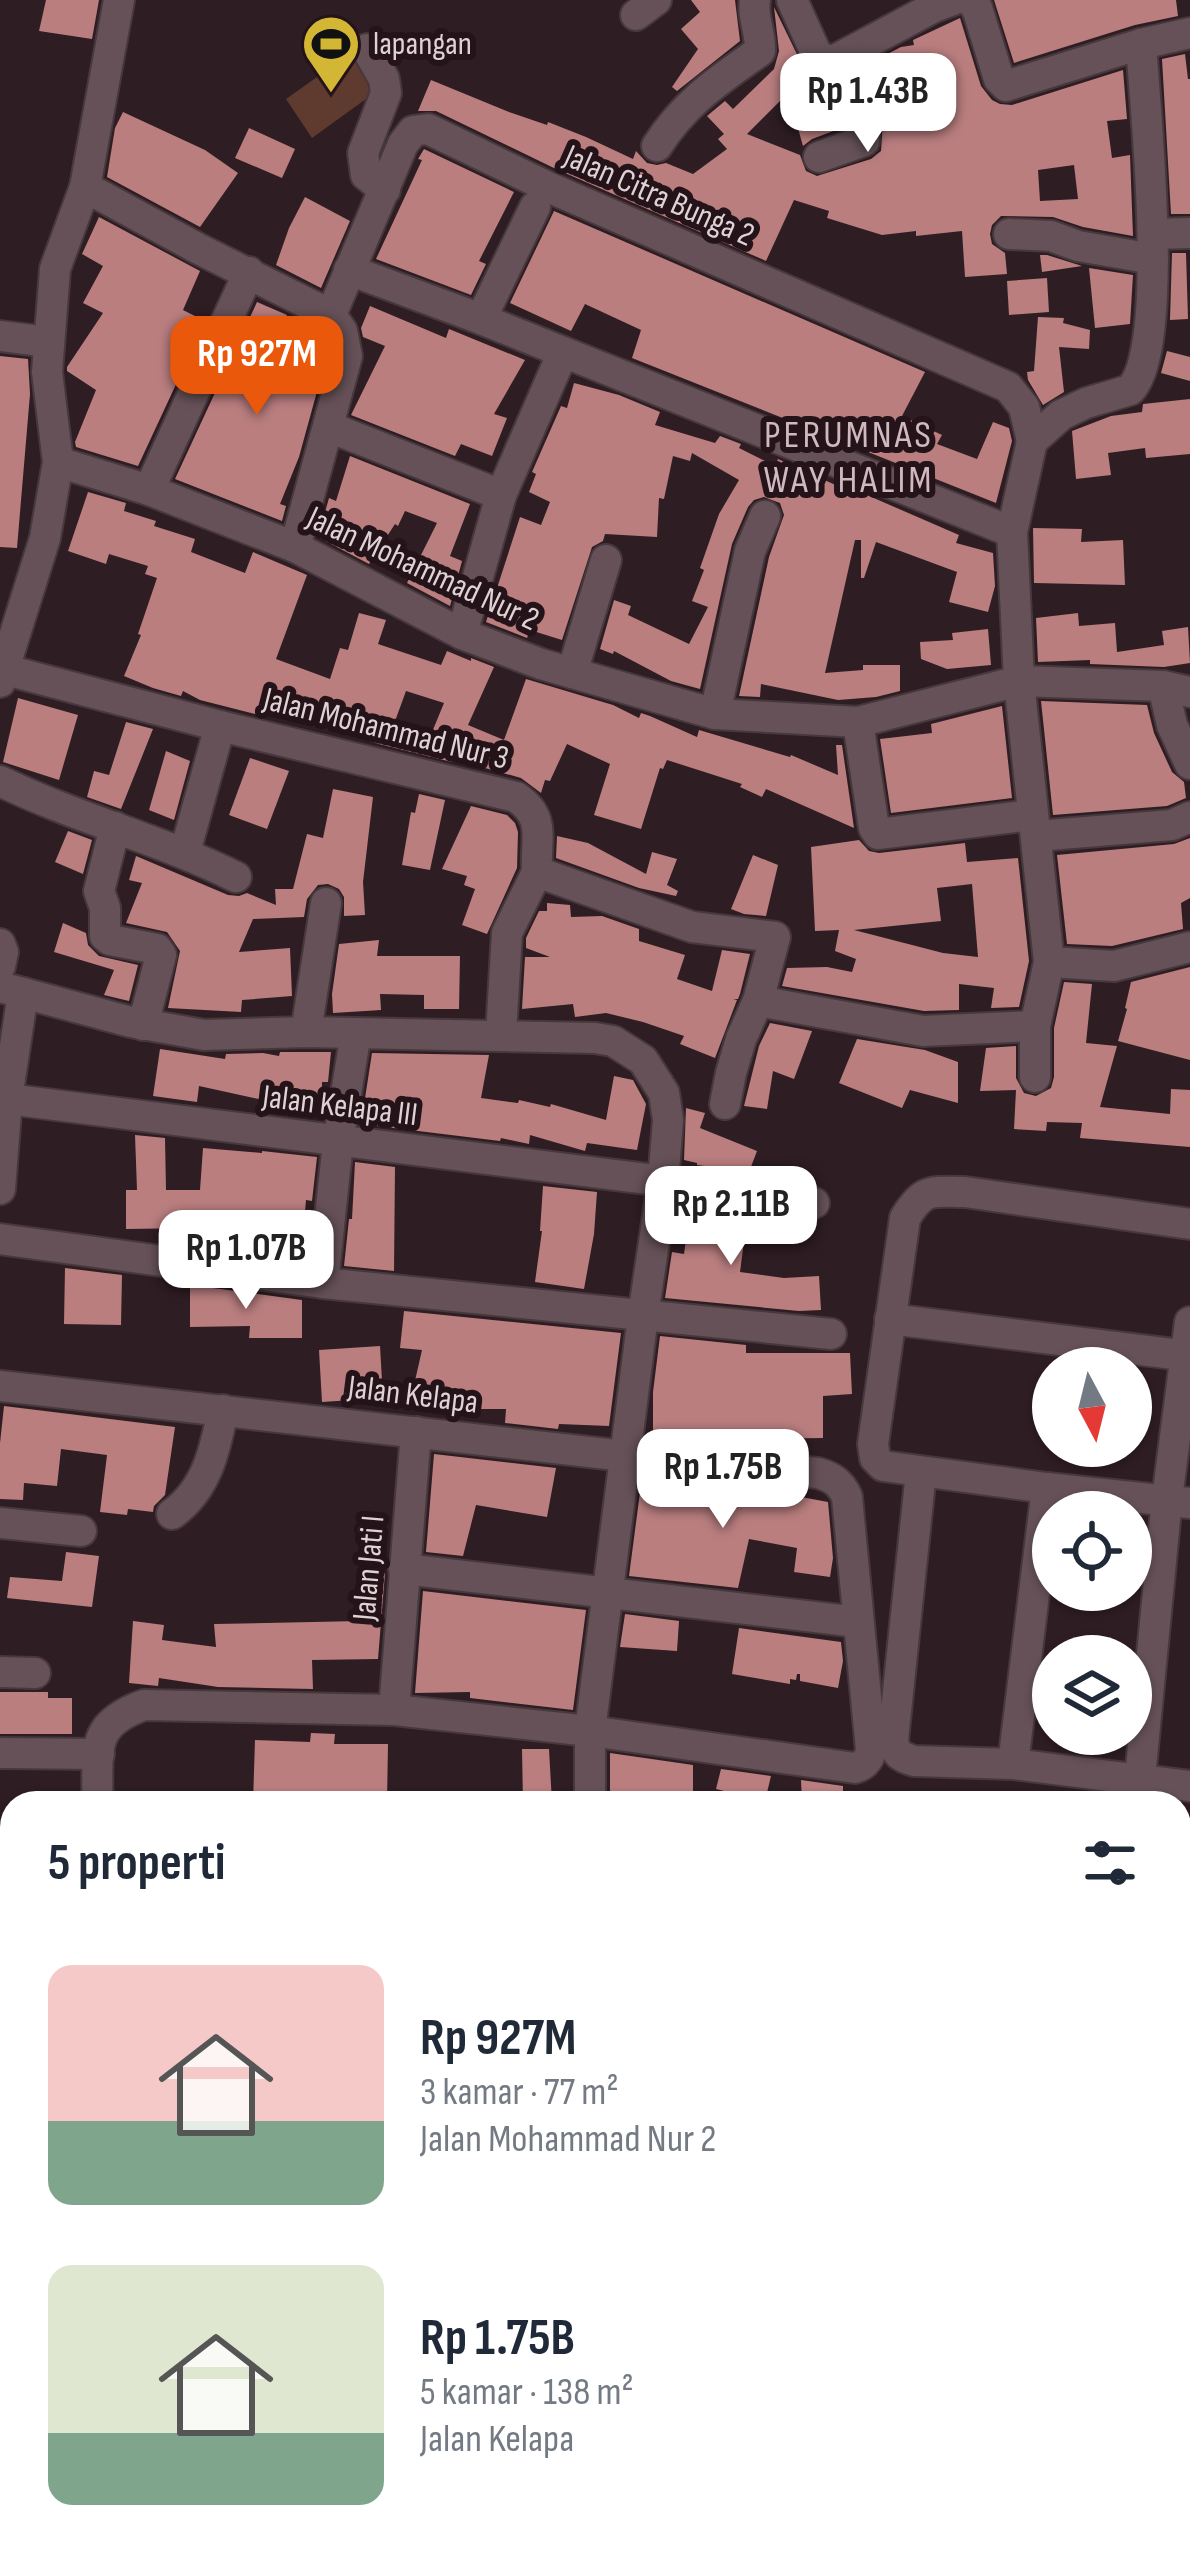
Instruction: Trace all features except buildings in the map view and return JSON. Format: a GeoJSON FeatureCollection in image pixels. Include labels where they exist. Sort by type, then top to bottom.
{"type":"FeatureCollection","features":[{"type":"Feature","properties":{"kind":"street"},"geometry":{"type":"LineString","coordinates":[[3,676],[45,538],[58,462],[47,372],[56,268],[85,187],[119,0]]}},
{"type":"Feature","properties":{"kind":"street"},"geometry":{"type":"LineString","coordinates":[[657,146],[675,118],[760,51],[755,0]]}},
{"type":"Feature","properties":{"kind":"street"},"geometry":{"type":"LineString","coordinates":[[792,0],[816,53],[825,60],[835,60],[953,0]]}},
{"type":"Feature","properties":{"kind":"street"},"geometry":{"type":"LineString","coordinates":[[970,0],[977,8],[999,79],[1006,86],[1190,33]]}},
{"type":"Feature","properties":{"kind":"street"},"geometry":{"type":"LineString","coordinates":[[1035,1077],[1035,1026],[1049,962],[1019,681],[1012,532],[1032,441],[1061,416],[1130,390],[1137,383],[1149,335],[1153,246],[1141,44]]}},
{"type":"Feature","properties":{"kind":"street"},"geometry":{"type":"LineString","coordinates":[[367,50],[386,92],[363,153],[366,175],[385,190]]}},
{"type":"Feature","properties":{"kind":"street"},"geometry":{"type":"LineString","coordinates":[[819,157],[864,141],[850,52]]}},
{"type":"Feature","properties":{"kind":"street","name":"Jalan Citra Bunga 2"},"geometry":{"type":"LineString","coordinates":[[331,315],[403,144],[412,131],[428,129],[548,187],[1008,387],[1024,407],[1032,441]]}},
{"type":"Feature","properties":{"kind":"street"},"geometry":{"type":"LineString","coordinates":[[85,187],[331,315],[342,331],[347,356],[295,547]]}},
{"type":"Feature","properties":{"kind":"street"},"geometry":{"type":"LineString","coordinates":[[481,319],[535,207]]}},
{"type":"Feature","properties":{"kind":"street"},"geometry":{"type":"LineString","coordinates":[[1009,235],[1051,236],[1078,246],[1153,246],[1190,233]]}},
{"type":"Feature","properties":{"kind":"street"},"geometry":{"type":"LineString","coordinates":[[350,270],[1012,532]]}},
{"type":"Feature","properties":{"kind":"street"},"geometry":{"type":"LineString","coordinates":[[149,490],[248,272]]}},
{"type":"Feature","properties":{"kind":"street"},"geometry":{"type":"LineString","coordinates":[[0,336],[48,342]]}},
{"type":"Feature","properties":{"kind":"street"},"geometry":{"type":"LineString","coordinates":[[462,634],[501,495],[563,352]]}},
{"type":"Feature","properties":{"kind":"street"},"geometry":{"type":"LineString","coordinates":[[329,427],[501,495]]}},
{"type":"Feature","properties":{"kind":"street","name":"Jalan Mohammad Nur 2"},"geometry":{"type":"LineString","coordinates":[[58,462],[149,490],[295,547],[462,634],[541,664],[716,714],[858,722],[1019,681],[1177,689]]}},
{"type":"Feature","properties":{"kind":"street"},"geometry":{"type":"LineString","coordinates":[[716,714],[750,551],[765,516]]}},
{"type":"Feature","properties":{"kind":"street"},"geometry":{"type":"LineString","coordinates":[[572,673],[606,560]]}},
{"type":"Feature","properties":{"kind":"street","name":"Jalan Mohammad Nur 3"},"geometry":{"type":"LineString","coordinates":[[3,676],[516,797],[532,808],[537,819],[537,872]]}},
{"type":"Feature","properties":{"kind":"street"},"geometry":{"type":"LineString","coordinates":[[1177,689],[1172,724],[1190,764]]}},
{"type":"Feature","properties":{"kind":"street"},"geometry":{"type":"LineString","coordinates":[[858,722],[878,834],[1034,825],[1172,825],[1190,817]]}},
{"type":"Feature","properties":{"kind":"street"},"geometry":{"type":"LineString","coordinates":[[185,852],[220,726]]}},
{"type":"Feature","properties":{"kind":"street"},"geometry":{"type":"LineString","coordinates":[[0,781],[185,852],[236,877]]}},
{"type":"Feature","properties":{"kind":"street"},"geometry":{"type":"LineString","coordinates":[[115,827],[99,891],[105,936],[157,949],[161,955],[143,1024]]}},
{"type":"Feature","properties":{"kind":"street"},"geometry":{"type":"LineString","coordinates":[[500,1034],[507,933],[537,872],[692,927],[775,937],[725,1104]]}},
{"type":"Feature","properties":{"kind":"street"},"geometry":{"type":"LineString","coordinates":[[306,1032],[326,903]]}},
{"type":"Feature","properties":{"kind":"street"},"geometry":{"type":"LineString","coordinates":[[0,944],[0,966]]}},
{"type":"Feature","properties":{"kind":"street"},"geometry":{"type":"LineString","coordinates":[[1049,962],[1114,966],[1190,947]]}},
{"type":"Feature","properties":{"kind":"street"},"geometry":{"type":"LineString","coordinates":[[0,1189],[12,990],[204,1035],[595,1037],[613,1041],[643,1060],[664,1093],[668,1120],[590,1731],[590,1791]]}},
{"type":"Feature","properties":{"kind":"street"},"geometry":{"type":"LineString","coordinates":[[758,1001],[923,1031],[1035,1026]]}},
{"type":"Feature","properties":{"kind":"street"},"geometry":{"type":"LineString","coordinates":[[323,1283],[356,1033]]}},
{"type":"Feature","properties":{"kind":"street","name":"Jalan Kelapa III"},"geometry":{"type":"LineString","coordinates":[[7,1099],[814,1203]]}},
{"type":"Feature","properties":{"kind":"street"},"geometry":{"type":"LineString","coordinates":[[1178,1501],[883,1466],[874,1453],[905,1218],[916,1199],[929,1192],[965,1192],[1190,1224]]}},
{"type":"Feature","properties":{"kind":"street"},"geometry":{"type":"LineString","coordinates":[[0,1239],[323,1283],[831,1334]]}},
{"type":"Feature","properties":{"kind":"street"},"geometry":{"type":"LineString","coordinates":[[890,1319],[1188,1356]]}},
{"type":"Feature","properties":{"kind":"street"},"geometry":{"type":"LineString","coordinates":[[1140,1778],[1178,1501],[1190,1322]]}},
{"type":"Feature","properties":{"kind":"street","name":"Jalan Kelapa"},"geometry":{"type":"LineString","coordinates":[[0,1386],[818,1473],[833,1479],[847,1497],[858,1622]]}},
{"type":"Feature","properties":{"kind":"street"},"geometry":{"type":"LineString","coordinates":[[172,1514],[202,1480],[223,1409]]}},
{"type":"Feature","properties":{"kind":"street","name":"Jalan Jati I"},"geometry":{"type":"LineString","coordinates":[[394,1710],[416,1432]]}},
{"type":"Feature","properties":{"kind":"street"},"geometry":{"type":"LineString","coordinates":[[921,1472],[895,1750],[914,1762],[1013,1764],[1190,1786]]}},
{"type":"Feature","properties":{"kind":"street"},"geometry":{"type":"LineString","coordinates":[[1013,1764],[1047,1488]]}},
{"type":"Feature","properties":{"kind":"street"},"geometry":{"type":"LineString","coordinates":[[0,1522],[81,1531]]}},
{"type":"Feature","properties":{"kind":"street"},"geometry":{"type":"LineString","coordinates":[[97,1791],[101,1736],[107,1724],[120,1713],[144,1705],[394,1710],[590,1731],[855,1768],[870,1757],[858,1622],[404,1569]]}},
{"type":"Feature","properties":{"kind":"street"},"geometry":{"type":"LineString","coordinates":[[0,1672],[35,1672]]}},
{"type":"Feature","properties":{"kind":"street"},"geometry":{"type":"LineString","coordinates":[[0,1753],[99,1754]]}},
{"type":"Feature","properties":{"kind":"shaded area","name":"lapangan"},"geometry":{"type":"Polygon","coordinates":[[[351,53],[377,91],[312,138],[286,99],[351,53]]]}},
{"type":"Feature","properties":{"kind":"place","name":"lapangan"},"geometry":{"type":"Point","coordinates":[331,95]}},
{"type":"Feature","properties":{"kind":"district","name":"PERUMNAS WAY HALIM"},"geometry":{"type":"Point","coordinates":[849,458]}}]}
